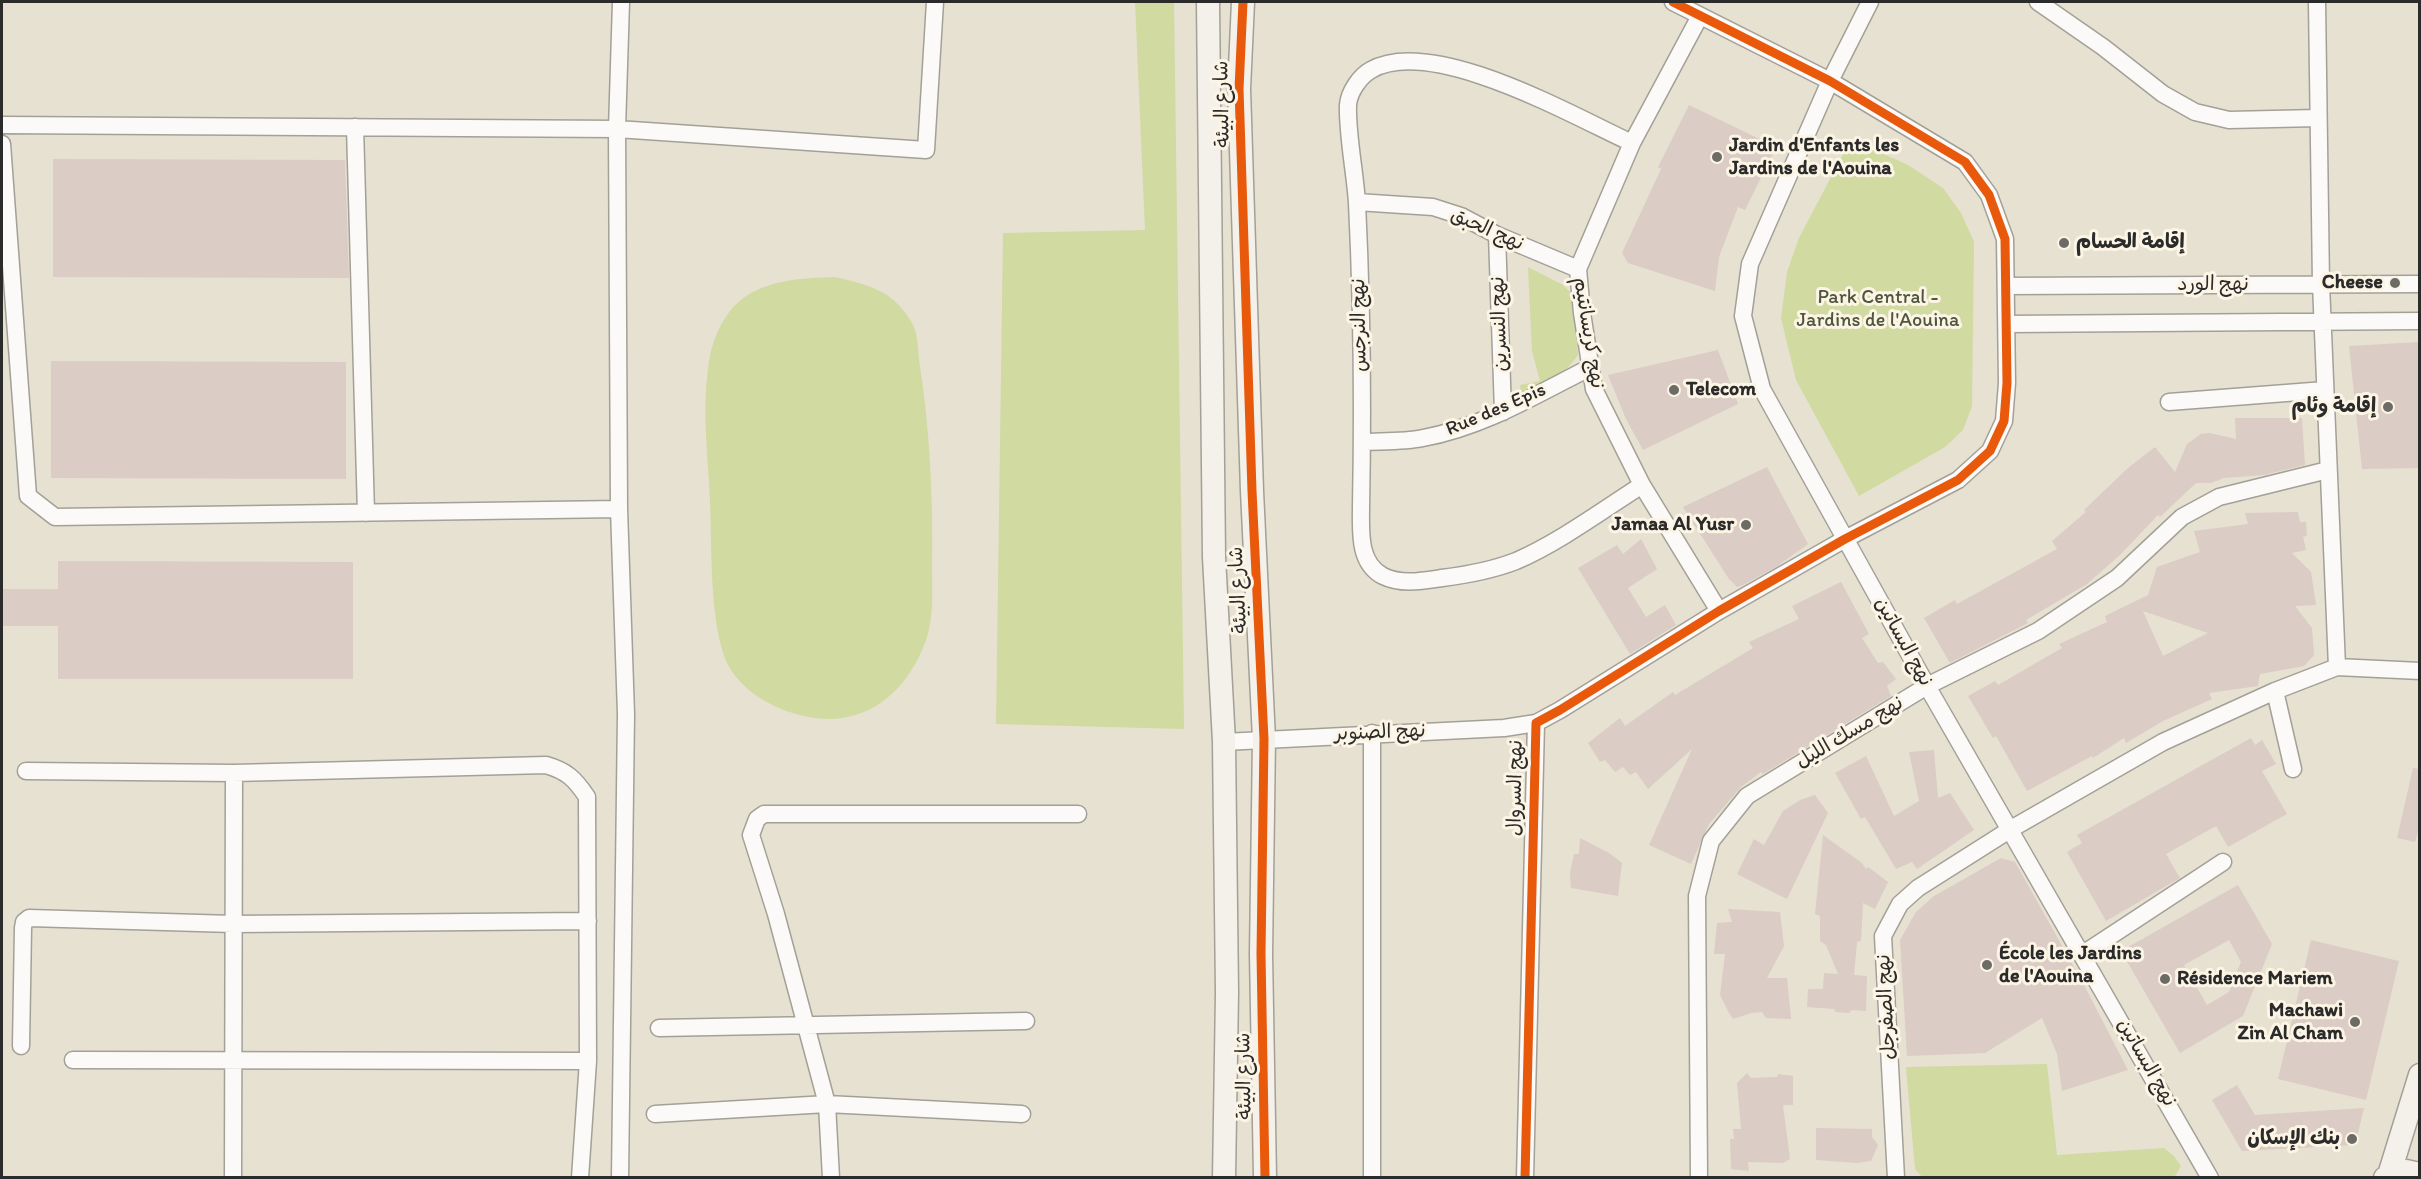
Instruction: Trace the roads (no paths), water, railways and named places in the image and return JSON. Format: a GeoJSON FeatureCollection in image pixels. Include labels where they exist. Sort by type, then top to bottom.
{"type":"FeatureCollection","features":[{"type":"Feature","properties":{"kind":"street"},"geometry":{"type":"LineString","coordinates":[[620,1178],[626,714],[619,509],[617,129],[621,2]]}},
{"type":"Feature","properties":{"kind":"street"},"geometry":{"type":"LineString","coordinates":[[2,125],[617,129],[926,150],[935,2]]}},
{"type":"Feature","properties":{"kind":"street","name":"شارع البيئة"},"geometry":{"type":"LineString","coordinates":[[1208,2],[1214,557],[1224,742],[1227,993],[1224,1178]]}},
{"type":"Feature","properties":{"kind":"street","name":"شارع البيئة"},"geometry":{"type":"LineString","coordinates":[[1242,2],[1239,89],[1252,491],[1264,739],[1261,954],[1265,1178]]}},
{"type":"Feature","properties":{"kind":"street","name":"نهج السروال"},"geometry":{"type":"LineString","coordinates":[[1525,1178],[1536,723],[1719,611],[1845,539],[1958,480],[1990,451],[2004,422],[2007,383],[2005,239],[1989,195],[1965,162],[1830,81],[1673,2]]}},
{"type":"Feature","properties":{"kind":"street","name":"نهج البساتين"},"geometry":{"type":"LineString","coordinates":[[1870,2],[1830,81],[1750,264],[1743,316],[1762,389],[1927,686],[2210,1178]]}},
{"type":"Feature","properties":{"kind":"street"},"geometry":{"type":"LineString","coordinates":[[2038,2],[2069,21],[2163,94],[2195,112],[2229,120],[2318,118]]}},
{"type":"Feature","properties":{"kind":"street"},"geometry":{"type":"LineString","coordinates":[[2317,2],[2322,320],[2337,667],[2420,671]]}},
{"type":"Feature","properties":{"kind":"street","name":"نهج كريسانتيم"},"geometry":{"type":"LineString","coordinates":[[1700,16],[1632,143],[1578,269],[1589,368],[1594,389],[1642,485],[1719,611]]}},
{"type":"Feature","properties":{"kind":"street","name":"نهج النرجس"},"geometry":{"type":"LineString","coordinates":[[1632,143],[1490,77],[1451,65],[1421,62],[1392,63],[1372,69],[1362,77],[1348,103],[1357,202],[1362,442],[1361,529],[1363,549],[1369,564],[1381,575],[1398,582],[1420,582],[1466,575],[1515,561],[1547,544],[1642,485]]}},
{"type":"Feature","properties":{"kind":"street"},"geometry":{"type":"LineString","coordinates":[[355,127],[366,513]]}},
{"type":"Feature","properties":{"kind":"street"},"geometry":{"type":"LineString","coordinates":[[2,144],[28,495],[55,517],[619,509]]}},
{"type":"Feature","properties":{"kind":"street","name":"نهج الحبق"},"geometry":{"type":"LineString","coordinates":[[1357,202],[1433,207],[1461,216],[1497,235],[1578,269]]}},
{"type":"Feature","properties":{"kind":"street","name":"نهج النسرين"},"geometry":{"type":"LineString","coordinates":[[1497,235],[1503,412]]}},
{"type":"Feature","properties":{"kind":"street","name":"نهج الورد"},"geometry":{"type":"LineString","coordinates":[[2006,286],[2420,284]]}},
{"type":"Feature","properties":{"kind":"street","name":"نهج الورد"},"geometry":{"type":"LineString","coordinates":[[2007,324],[2420,321]]}},
{"type":"Feature","properties":{"kind":"street","name":"Rue des Epis"},"geometry":{"type":"LineString","coordinates":[[1362,442],[1420,439],[1458,430],[1503,412],[1589,368]]}},
{"type":"Feature","properties":{"kind":"street"},"geometry":{"type":"LineString","coordinates":[[2169,402],[2325,390]]}},
{"type":"Feature","properties":{"kind":"street","name":"نهج مسك الليل"},"geometry":{"type":"LineString","coordinates":[[1699,1178],[1697,896],[1711,841],[1747,796],[1927,686],[2048,624],[2117,578],[2181,517],[2219,497],[2328,470]]}},
{"type":"Feature","properties":{"kind":"street","name":"نهج الصفرجل"},"geometry":{"type":"LineString","coordinates":[[1896,1178],[1883,936],[1900,904],[1918,888],[2011,829],[2163,742],[2275,691],[2337,667]]}},
{"type":"Feature","properties":{"kind":"street"},"geometry":{"type":"LineString","coordinates":[[2275,691],[2293,769]]}},
{"type":"Feature","properties":{"kind":"street","name":"نهج الصنوبر"},"geometry":{"type":"LineString","coordinates":[[1224,742],[1504,728],[1536,723]]}},
{"type":"Feature","properties":{"kind":"street"},"geometry":{"type":"LineString","coordinates":[[1372,733],[1372,1178]]}},
{"type":"Feature","properties":{"kind":"street"},"geometry":{"type":"LineString","coordinates":[[26,771],[234,773],[546,765],[561,769],[575,779],[587,797],[588,1061],[580,1178]]}},
{"type":"Feature","properties":{"kind":"street"},"geometry":{"type":"LineString","coordinates":[[233,1178],[234,773]]}},
{"type":"Feature","properties":{"kind":"street"},"geometry":{"type":"LineString","coordinates":[[831,1178],[827,1104],[752,835],[757,819],[764,814],[1078,814]]}},
{"type":"Feature","properties":{"kind":"street"},"geometry":{"type":"LineString","coordinates":[[2083,954],[2223,862]]}},
{"type":"Feature","properties":{"kind":"street"},"geometry":{"type":"LineString","coordinates":[[21,1046],[23,928],[24,922],[29,918],[233,924],[588,921]]}},
{"type":"Feature","properties":{"kind":"street"},"geometry":{"type":"LineString","coordinates":[[659,1028],[1026,1022]]}},
{"type":"Feature","properties":{"kind":"street"},"geometry":{"type":"LineString","coordinates":[[73,1060],[588,1061]]}},
{"type":"Feature","properties":{"kind":"street"},"geometry":{"type":"LineString","coordinates":[[2387,1176],[2420,1075]]}},
{"type":"Feature","properties":{"kind":"street"},"geometry":{"type":"LineString","coordinates":[[655,1114],[827,1104],[1022,1114]]}},
{"type":"Feature","properties":{"kind":"street"},"geometry":{"type":"LineString","coordinates":[[2387,1176],[2406,1171],[2420,1174]]}},
{"type":"Feature","properties":{"kind":"place","name":"Jardin d'Enfants les Jardins de l'Aouina"},"geometry":{"type":"Point","coordinates":[1717,157]}},
{"type":"Feature","properties":{"kind":"place","name":"إقامة الحسام"},"geometry":{"type":"Point","coordinates":[2064,243]}},
{"type":"Feature","properties":{"kind":"place","name":"Cheese"},"geometry":{"type":"Point","coordinates":[2395,283]}},
{"type":"Feature","properties":{"kind":"place","name":"Telecom"},"geometry":{"type":"Point","coordinates":[1674,390]}},
{"type":"Feature","properties":{"kind":"place","name":"إقامة وئام"},"geometry":{"type":"Point","coordinates":[2388,407]}},
{"type":"Feature","properties":{"kind":"place","name":"Jamaa Al Yusr"},"geometry":{"type":"Point","coordinates":[1746,525]}},
{"type":"Feature","properties":{"kind":"place","name":"École les Jardins de l'Aouina"},"geometry":{"type":"Point","coordinates":[1987,965]}},
{"type":"Feature","properties":{"kind":"place","name":"Résidence Mariem"},"geometry":{"type":"Point","coordinates":[2165,979]}},
{"type":"Feature","properties":{"kind":"place","name":"Machawi Zin Al Cham"},"geometry":{"type":"Point","coordinates":[2355,1022]}},
{"type":"Feature","properties":{"kind":"place","name":"بنك الإسكان"},"geometry":{"type":"Point","coordinates":[2352,1139]}},
{"type":"Feature","properties":{"kind":"park label","name":"Park Central - Jardins de l'Aouina"},"geometry":{"type":"Point","coordinates":[1878,310]}}]}
